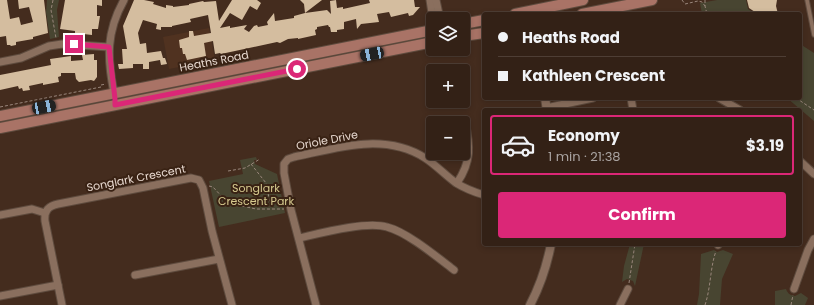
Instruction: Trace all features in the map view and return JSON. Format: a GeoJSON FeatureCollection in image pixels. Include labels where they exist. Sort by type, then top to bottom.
{"type":"FeatureCollection","features":[{"type":"Feature","properties":{"kind":"main road"},"geometry":{"type":"LineString","coordinates":[[531,12],[583,0]]}},
{"type":"Feature","properties":{"kind":"main road"},"geometry":{"type":"LineString","coordinates":[[592,12],[652,0]]}},
{"type":"Feature","properties":{"kind":"main road"},"geometry":{"type":"LineString","coordinates":[[470,23],[482,20]]}},
{"type":"Feature","properties":{"kind":"main road","name":"Heaths Road"},"geometry":{"type":"LineString","coordinates":[[0,116],[426,31]]}},
{"type":"Feature","properties":{"kind":"main road"},"geometry":{"type":"LineString","coordinates":[[470,35],[482,33]]}},
{"type":"Feature","properties":{"kind":"main road"},"geometry":{"type":"LineString","coordinates":[[0,128],[426,43]]}},
{"type":"Feature","properties":{"kind":"main road"},"geometry":{"type":"LineString","coordinates":[[114,93],[115,105]]}},
{"type":"Feature","properties":{"kind":"street"},"geometry":{"type":"LineString","coordinates":[[114,93],[109,47],[112,28],[124,0]]}},
{"type":"Feature","properties":{"kind":"street"},"geometry":{"type":"LineString","coordinates":[[430,0],[432,12]]}},
{"type":"Feature","properties":{"kind":"street"},"geometry":{"type":"LineString","coordinates":[[436,0],[439,12]]}},
{"type":"Feature","properties":{"kind":"street"},"geometry":{"type":"LineString","coordinates":[[0,62],[21,58],[49,46],[74,44],[109,47]]}},
{"type":"Feature","properties":{"kind":"street"},"geometry":{"type":"LineString","coordinates":[[551,108],[585,100]]}},
{"type":"Feature","properties":{"kind":"street"},"geometry":{"type":"LineString","coordinates":[[722,100],[736,108]]}},
{"type":"Feature","properties":{"kind":"street","name":"Oriole Drive"},"geometry":{"type":"LineString","coordinates":[[316,305],[291,210],[284,173],[286,161],[294,157],[360,144],[383,144],[408,150],[424,157],[456,183],[482,194]]}},
{"type":"Feature","properties":{"kind":"street"},"geometry":{"type":"LineString","coordinates":[[456,183],[466,168],[468,160]]}},
{"type":"Feature","properties":{"kind":"street"},"geometry":{"type":"LineString","coordinates":[[802,163],[814,174]]}},
{"type":"Feature","properties":{"kind":"street","name":"Songlark Crescent"},"geometry":{"type":"LineString","coordinates":[[45,213],[51,206],[58,204],[187,178],[195,178],[199,180],[204,192],[219,259],[232,305]]}},
{"type":"Feature","properties":{"kind":"street"},"geometry":{"type":"LineString","coordinates":[[0,215],[32,209],[45,213],[45,220],[62,305]]}},
{"type":"Feature","properties":{"kind":"street"},"geometry":{"type":"LineString","coordinates":[[299,238],[364,225],[380,225],[398,231],[454,270]]}},
{"type":"Feature","properties":{"kind":"street"},"geometry":{"type":"LineString","coordinates":[[794,289],[808,250],[814,240]]}},
{"type":"Feature","properties":{"kind":"street"},"geometry":{"type":"LineString","coordinates":[[530,305],[538,289],[550,246]]}},
{"type":"Feature","properties":{"kind":"street"},"geometry":{"type":"LineString","coordinates":[[135,275],[219,259]]}},
{"type":"Feature","properties":{"kind":"street"},"geometry":{"type":"LineString","coordinates":[[0,296],[58,285]]}},
{"type":"Feature","properties":{"kind":"street"},"geometry":{"type":"LineString","coordinates":[[620,305],[628,289]]}},
{"type":"Feature","properties":{"kind":"lane"},"geometry":{"type":"LineString","coordinates":[[808,0],[814,35]]}},
{"type":"Feature","properties":{"kind":"path"},"geometry":{"type":"LineString","coordinates":[[53,0],[51,10],[57,45]]}},
{"type":"Feature","properties":{"kind":"path"},"geometry":{"type":"LineString","coordinates":[[682,0],[685,4],[701,0]]}},
{"type":"Feature","properties":{"kind":"path"},"geometry":{"type":"LineString","coordinates":[[705,0],[706,12]]}},
{"type":"Feature","properties":{"kind":"path"},"geometry":{"type":"LineString","coordinates":[[698,1],[702,2],[705,6]]}},
{"type":"Feature","properties":{"kind":"path"},"geometry":{"type":"LineString","coordinates":[[0,107],[101,86],[112,82]]}},
{"type":"Feature","properties":{"kind":"path"},"geometry":{"type":"LineString","coordinates":[[799,100],[814,110]]}},
{"type":"Feature","properties":{"kind":"path"},"geometry":{"type":"LineString","coordinates":[[228,171],[242,168],[260,159]]}},
{"type":"Feature","properties":{"kind":"path"},"geometry":{"type":"LineString","coordinates":[[251,164],[266,183],[271,208]]}},
{"type":"Feature","properties":{"kind":"path"},"geometry":{"type":"LineString","coordinates":[[204,192],[210,190],[209,186],[212,186],[222,198],[227,201],[249,208],[291,210]]}},
{"type":"Feature","properties":{"kind":"path"},"geometry":{"type":"LineString","coordinates":[[628,289],[635,246]]}},
{"type":"Feature","properties":{"kind":"path"},"geometry":{"type":"LineString","coordinates":[[705,305],[709,292],[712,263],[717,246]]}},
{"type":"Feature","properties":{"kind":"path"},"geometry":{"type":"LineString","coordinates":[[791,305],[794,289]]}},
{"type":"Feature","properties":{"kind":"shaded area"},"geometry":{"type":"Polygon","coordinates":[[[209,28],[215,60],[169,69],[163,37],[209,28]]]}},
{"type":"Feature","properties":{"kind":"green space"},"geometry":{"type":"Polygon","coordinates":[[[47,0],[59,0],[57,10],[59,37],[50,39],[46,12],[47,0]]]}},
{"type":"Feature","properties":{"kind":"green space"},"geometry":{"type":"Polygon","coordinates":[[[717,0],[746,0],[748,9],[753,12],[702,12],[700,3],[717,0]]]}},
{"type":"Feature","properties":{"kind":"green space"},"geometry":{"type":"Polygon","coordinates":[[[802,45],[814,53],[814,121],[802,111],[802,108],[799,108],[789,100],[802,100],[802,45]]]}},
{"type":"Feature","properties":{"kind":"green space","name":"Songlark Crescent Park"},"geometry":{"type":"Polygon","coordinates":[[[256,157],[257,160],[254,160],[255,164],[277,174],[285,213],[219,227],[209,181],[243,174],[240,160],[256,157]]]}},
{"type":"Feature","properties":{"kind":"green space"},"geometry":{"type":"Polygon","coordinates":[[[629,246],[644,246],[635,286],[633,281],[627,279],[622,282],[624,266],[629,246]]]}},
{"type":"Feature","properties":{"kind":"green space"},"geometry":{"type":"Polygon","coordinates":[[[714,250],[717,252],[723,250],[733,254],[722,279],[720,305],[697,305],[701,254],[714,250]]]}},
{"type":"Feature","properties":{"kind":"green space"},"geometry":{"type":"Polygon","coordinates":[[[786,289],[790,295],[795,296],[801,293],[808,298],[805,305],[775,305],[775,291],[786,289]]]}},
{"type":"Feature","properties":{"kind":"building"},"geometry":{"type":"Polygon","coordinates":[[[0,0],[7,0],[10,19],[19,17],[21,25],[33,22],[29,7],[19,9],[18,0],[44,0],[48,33],[33,37],[33,39],[16,42],[16,45],[7,45],[6,36],[0,37],[0,0]]]}},
{"type":"Feature","properties":{"kind":"building"},"geometry":{"type":"Polygon","coordinates":[[[65,0],[102,0],[102,6],[97,5],[97,16],[100,16],[98,29],[92,29],[92,35],[60,29],[65,0]]]}},
{"type":"Feature","properties":{"kind":"building"},"geometry":{"type":"Polygon","coordinates":[[[134,0],[154,2],[153,4],[166,8],[166,5],[173,7],[203,1],[216,1],[219,21],[232,0],[257,0],[261,3],[257,10],[250,6],[242,20],[230,13],[220,28],[247,25],[244,29],[249,32],[254,26],[257,25],[258,27],[268,25],[267,22],[274,13],[275,21],[294,18],[294,16],[305,13],[327,10],[331,14],[330,1],[336,0],[337,8],[343,7],[343,9],[370,3],[369,0],[414,0],[415,7],[420,7],[413,15],[409,16],[408,13],[391,17],[389,12],[377,14],[379,22],[361,24],[357,29],[356,19],[344,22],[344,29],[337,30],[337,32],[331,32],[328,25],[317,27],[315,30],[316,35],[298,39],[288,39],[280,43],[277,42],[221,54],[215,54],[213,41],[204,43],[206,56],[187,60],[185,54],[183,54],[182,48],[180,48],[179,40],[189,37],[189,31],[193,31],[194,36],[211,33],[208,15],[190,19],[191,22],[172,27],[161,27],[161,30],[156,29],[157,24],[143,20],[138,33],[140,44],[146,43],[147,53],[161,51],[167,64],[161,65],[160,60],[149,62],[149,69],[143,69],[143,64],[133,64],[133,68],[119,69],[118,64],[123,64],[122,49],[127,49],[123,26],[134,0]]]}},
{"type":"Feature","properties":{"kind":"building"},"geometry":{"type":"Polygon","coordinates":[[[300,0],[322,0],[305,13],[304,4],[300,0]]]}},
{"type":"Feature","properties":{"kind":"building"},"geometry":{"type":"Polygon","coordinates":[[[747,0],[777,0],[776,6],[778,12],[755,12],[749,8],[747,0]]]}},
{"type":"Feature","properties":{"kind":"building"},"geometry":{"type":"Polygon","coordinates":[[[94,54],[94,60],[97,60],[97,77],[94,81],[79,82],[76,79],[75,73],[61,73],[61,76],[58,77],[59,82],[29,86],[30,90],[23,91],[22,88],[19,89],[18,86],[0,90],[0,75],[51,65],[50,59],[71,56],[71,61],[83,60],[82,55],[94,54]]]}},
{"type":"Feature","properties":{"kind":"route"},"geometry":{"type":"LineString","coordinates":[[74,44],[109,47],[115,105],[297,69]]}}]}
